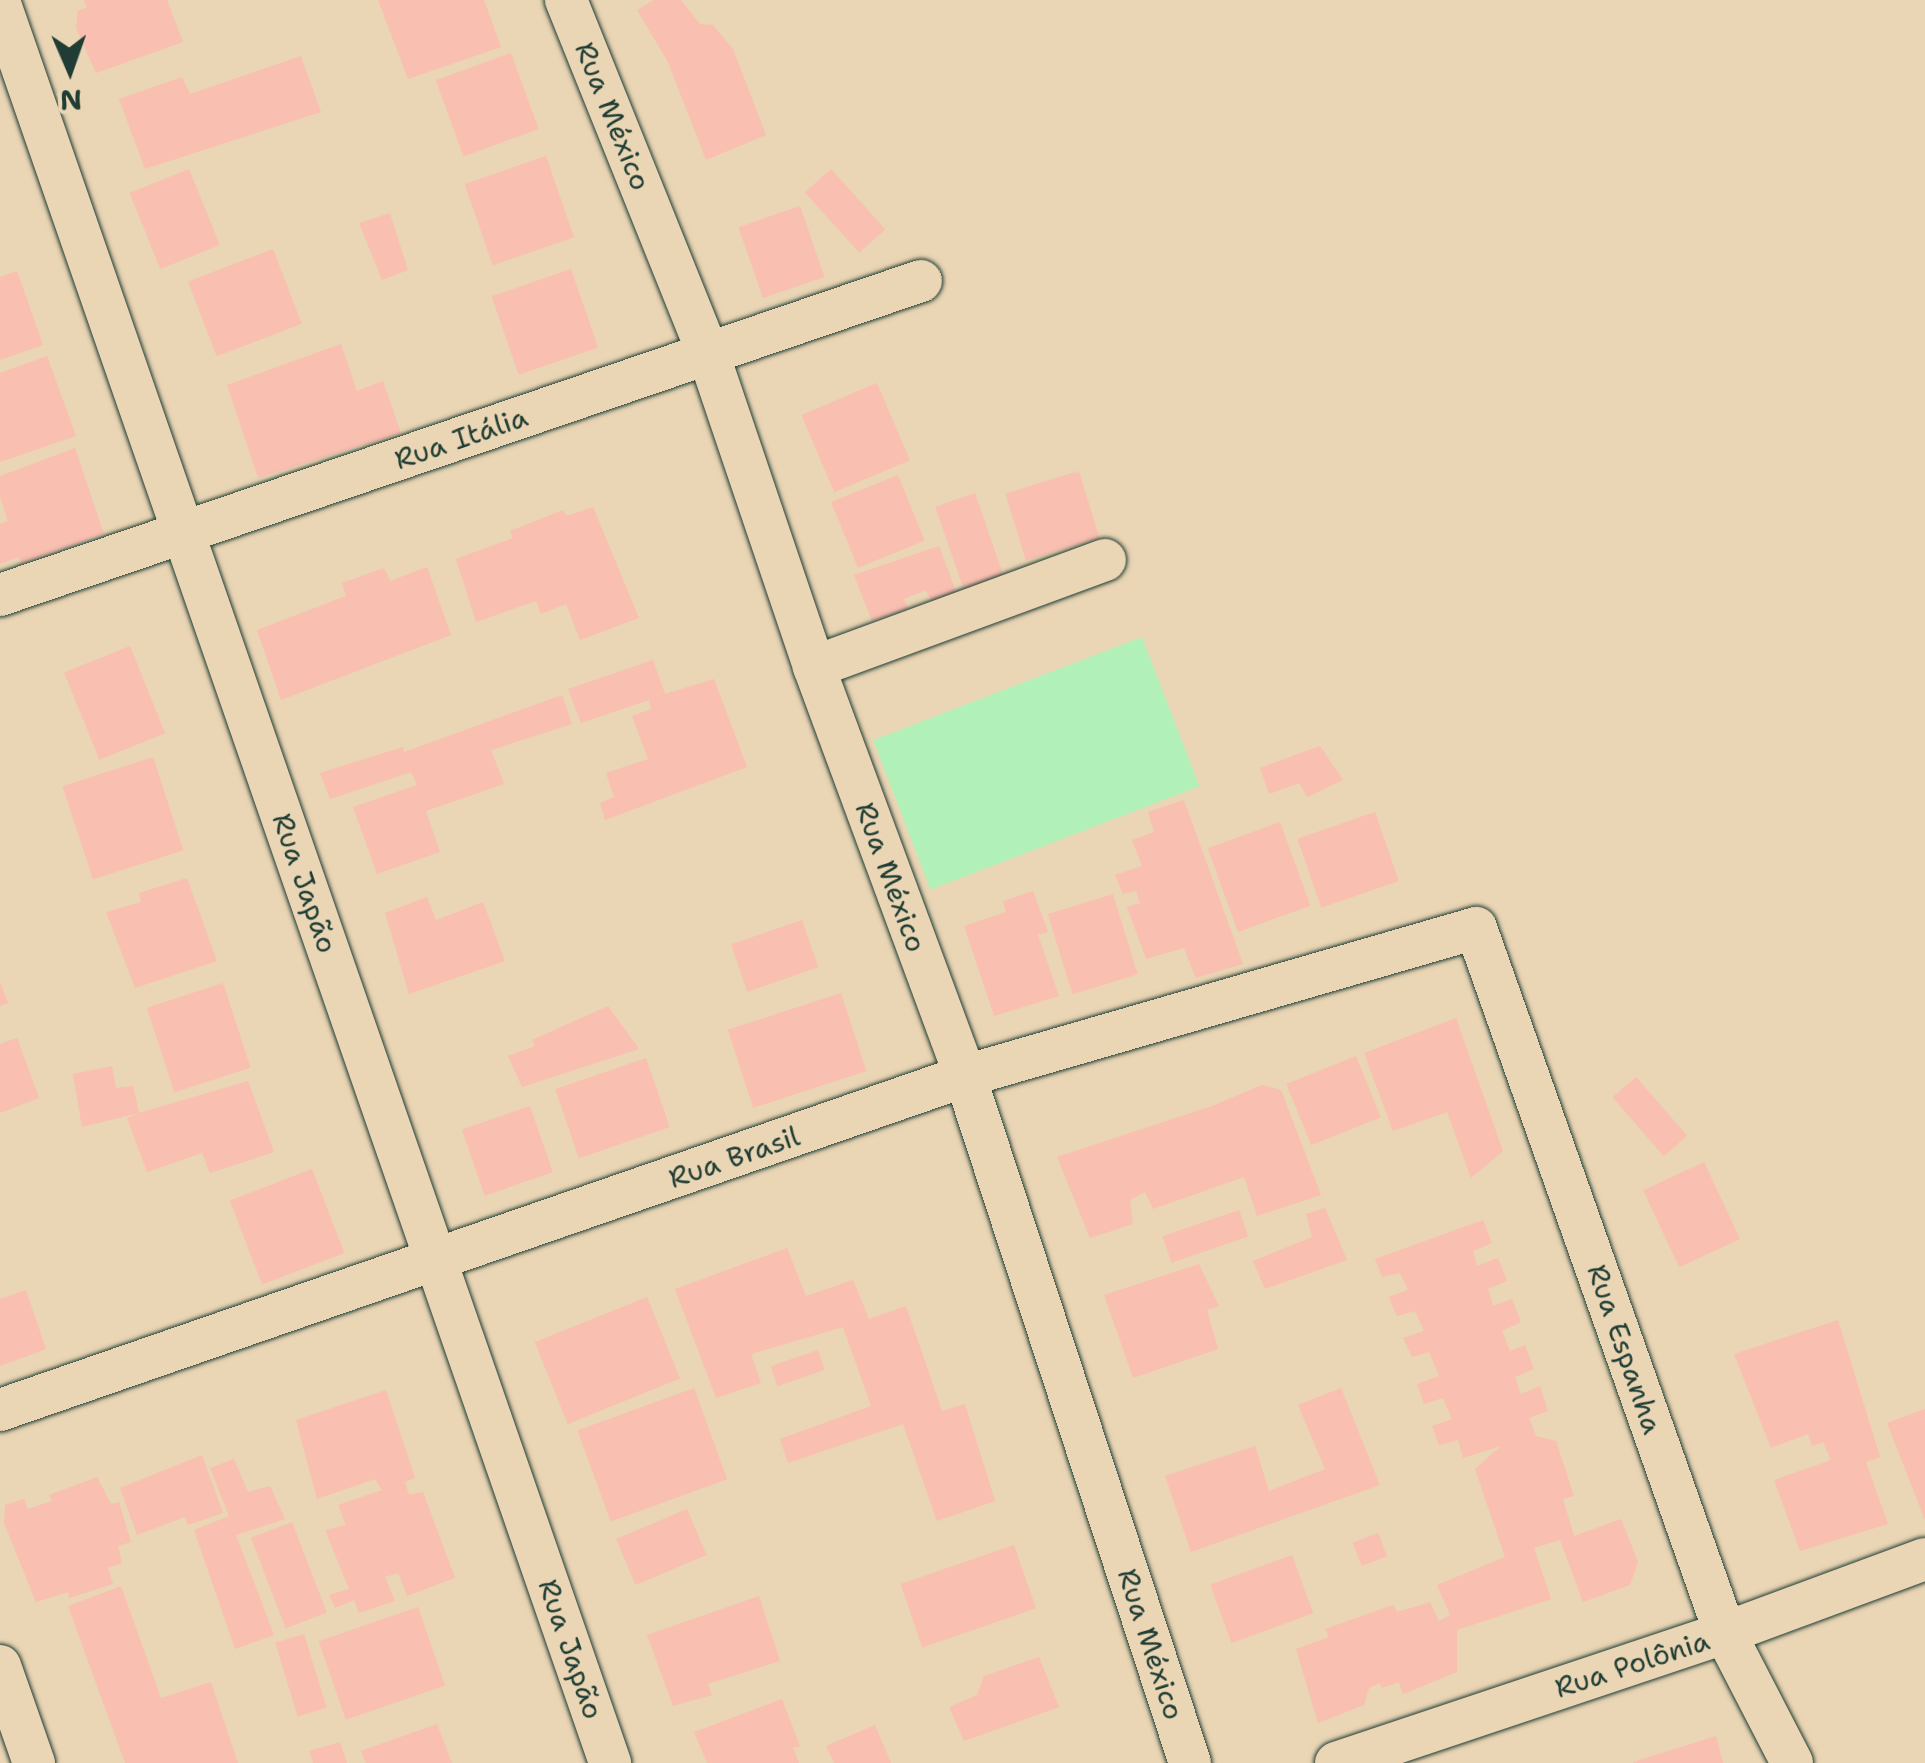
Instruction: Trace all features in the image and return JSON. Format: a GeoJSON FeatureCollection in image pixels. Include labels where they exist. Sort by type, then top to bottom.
{"type":"FeatureCollection","features":[{"type":"Feature","properties":{"kind":"street","name":"Rua México"},"geometry":{"type":"LineString","coordinates":[[566,0],[708,353],[814,667],[966,1076],[1190,1763]]}},
{"type":"Feature","properties":{"kind":"street","name":"Rua Japão"},"geometry":{"type":"LineString","coordinates":[[0,4],[610,1763]]}},
{"type":"Feature","properties":{"kind":"street","name":"Rua Itália"},"geometry":{"type":"LineString","coordinates":[[0,595],[921,282]]}},
{"type":"Feature","properties":{"kind":"street"},"geometry":{"type":"LineString","coordinates":[[814,667],[1106,560]]}},
{"type":"Feature","properties":{"kind":"street","name":"Rua Brasil"},"geometry":{"type":"LineString","coordinates":[[0,1410],[966,1076],[1476,928]]}},
{"type":"Feature","properties":{"kind":"street","name":"Rua Espanha"},"geometry":{"type":"LineString","coordinates":[[1476,928],[1725,1634],[1792,1763]]}},
{"type":"Feature","properties":{"kind":"street","name":"Rua Polônia"},"geometry":{"type":"LineString","coordinates":[[1336,1763],[1725,1634],[1925,1559]]}},
{"type":"Feature","properties":{"kind":"street"},"geometry":{"type":"LineString","coordinates":[[0,1666],[34,1763]]}},
{"type":"Feature","properties":{"kind":"green space"},"geometry":{"type":"Polygon","coordinates":[[[1142,637],[1199,786],[930,890],[873,740],[1142,637]]]}},
{"type":"Feature","properties":{"kind":"building"},"geometry":{"type":"Polygon","coordinates":[[[84,0],[167,0],[183,42],[96,73],[76,28],[78,11],[87,7],[84,0]]]}},
{"type":"Feature","properties":{"kind":"building"},"geometry":{"type":"Polygon","coordinates":[[[378,0],[484,0],[501,47],[408,79],[378,0]]]}},
{"type":"Feature","properties":{"kind":"building"},"geometry":{"type":"Polygon","coordinates":[[[654,0],[681,0],[700,24],[713,25],[733,49],[766,135],[706,160],[668,62],[637,10],[654,0]]]}},
{"type":"Feature","properties":{"kind":"building"},"geometry":{"type":"Polygon","coordinates":[[[511,53],[539,129],[464,156],[436,80],[511,53]]]}},
{"type":"Feature","properties":{"kind":"building"},"geometry":{"type":"Polygon","coordinates":[[[301,56],[321,112],[145,169],[119,99],[182,77],[190,94],[301,56]]]}},
{"type":"Feature","properties":{"kind":"building"},"geometry":{"type":"Polygon","coordinates":[[[546,156],[574,237],[493,265],[465,184],[546,156]]]}},
{"type":"Feature","properties":{"kind":"building"},"geometry":{"type":"Polygon","coordinates":[[[189,169],[220,245],[160,269],[130,193],[189,169]]]}},
{"type":"Feature","properties":{"kind":"building"},"geometry":{"type":"Polygon","coordinates":[[[831,169],[885,229],[859,253],[805,192],[831,169]]]}},
{"type":"Feature","properties":{"kind":"building"},"geometry":{"type":"Polygon","coordinates":[[[800,206],[824,277],[763,298],[739,227],[800,206]]]}},
{"type":"Feature","properties":{"kind":"building"},"geometry":{"type":"Polygon","coordinates":[[[390,213],[408,270],[382,280],[359,223],[390,213]]]}},
{"type":"Feature","properties":{"kind":"building"},"geometry":{"type":"Polygon","coordinates":[[[273,249],[302,324],[217,356],[188,282],[273,249]]]}},
{"type":"Feature","properties":{"kind":"building"},"geometry":{"type":"Polygon","coordinates":[[[571,269],[598,347],[519,375],[492,296],[571,269]]]}},
{"type":"Feature","properties":{"kind":"building"},"geometry":{"type":"Polygon","coordinates":[[[17,271],[43,345],[0,360],[0,277],[17,271]]]}},
{"type":"Feature","properties":{"kind":"building"},"geometry":{"type":"Polygon","coordinates":[[[341,344],[357,391],[383,381],[401,433],[258,478],[227,385],[341,344]]]}},
{"type":"Feature","properties":{"kind":"building"},"geometry":{"type":"Polygon","coordinates":[[[47,356],[76,436],[0,462],[0,373],[47,356]]]}},
{"type":"Feature","properties":{"kind":"building"},"geometry":{"type":"Polygon","coordinates":[[[877,383],[910,460],[834,492],[802,415],[877,383]]]}},
{"type":"Feature","properties":{"kind":"building"},"geometry":{"type":"Polygon","coordinates":[[[75,448],[104,534],[21,563],[19,557],[0,564],[0,524],[8,521],[0,497],[0,476],[75,448]]]}},
{"type":"Feature","properties":{"kind":"building"},"geometry":{"type":"Polygon","coordinates":[[[1079,471],[1099,538],[1026,560],[1005,494],[1079,471]]]}},
{"type":"Feature","properties":{"kind":"building"},"geometry":{"type":"Polygon","coordinates":[[[898,475],[925,541],[858,568],[831,502],[898,475]]]}},
{"type":"Feature","properties":{"kind":"building"},"geometry":{"type":"Polygon","coordinates":[[[975,493],[1004,576],[964,590],[935,507],[975,493]]]}},
{"type":"Feature","properties":{"kind":"building"},"geometry":{"type":"Polygon","coordinates":[[[593,507],[639,618],[580,640],[566,604],[541,614],[536,601],[476,622],[456,559],[513,538],[510,531],[563,510],[567,516],[593,507]]]}},
{"type":"Feature","properties":{"kind":"building"},"geometry":{"type":"Polygon","coordinates":[[[939,546],[957,594],[932,603],[926,590],[904,599],[908,608],[872,621],[854,575],[939,546]]]}},
{"type":"Feature","properties":{"kind":"building"},"geometry":{"type":"Polygon","coordinates":[[[427,567],[451,635],[281,700],[257,630],[346,596],[342,583],[384,568],[390,581],[427,567]]]}},
{"type":"Feature","properties":{"kind":"building"},"geometry":{"type":"Polygon","coordinates":[[[130,646],[165,733],[99,760],[64,673],[130,646]]]}},
{"type":"Feature","properties":{"kind":"building"},"geometry":{"type":"Polygon","coordinates":[[[653,660],[665,694],[714,679],[747,767],[605,820],[600,803],[614,797],[606,773],[648,759],[632,716],[651,709],[649,700],[581,723],[568,689],[653,660]]]}},
{"type":"Feature","properties":{"kind":"building"},"geometry":{"type":"Polygon","coordinates":[[[562,695],[572,724],[491,750],[504,784],[426,811],[440,852],[377,874],[353,807],[417,785],[411,772],[330,799],[320,773],[403,747],[404,752],[562,695]]]}},
{"type":"Feature","properties":{"kind":"building"},"geometry":{"type":"Polygon","coordinates":[[[1320,746],[1343,780],[1307,797],[1299,783],[1269,794],[1260,768],[1320,746]]]}},
{"type":"Feature","properties":{"kind":"building"},"geometry":{"type":"Polygon","coordinates":[[[153,757],[183,850],[93,880],[63,786],[153,757]]]}},
{"type":"Feature","properties":{"kind":"building"},"geometry":{"type":"Polygon","coordinates":[[[1184,800],[1243,964],[1196,978],[1184,948],[1146,959],[1127,907],[1140,903],[1136,891],[1123,894],[1115,875],[1142,866],[1132,840],[1154,832],[1148,812],[1184,800]]]}},
{"type":"Feature","properties":{"kind":"building"},"geometry":{"type":"Polygon","coordinates":[[[1375,812],[1399,881],[1321,908],[1297,839],[1375,812]]]}},
{"type":"Feature","properties":{"kind":"building"},"geometry":{"type":"Polygon","coordinates":[[[1280,822],[1310,906],[1238,932],[1208,848],[1280,822]]]}},
{"type":"Feature","properties":{"kind":"building"},"geometry":{"type":"Polygon","coordinates":[[[187,878],[217,961],[135,988],[106,912],[141,902],[139,893],[187,878]]]}},
{"type":"Feature","properties":{"kind":"building"},"geometry":{"type":"Polygon","coordinates":[[[1033,891],[1048,932],[1038,935],[1059,996],[994,1016],[964,926],[1006,912],[1003,901],[1033,891]]]}},
{"type":"Feature","properties":{"kind":"building"},"geometry":{"type":"Polygon","coordinates":[[[1113,894],[1138,974],[1073,994],[1048,914],[1113,894]]]}},
{"type":"Feature","properties":{"kind":"building"},"geometry":{"type":"Polygon","coordinates":[[[427,897],[436,920],[483,902],[505,961],[409,994],[385,913],[427,897]]]}},
{"type":"Feature","properties":{"kind":"building"},"geometry":{"type":"Polygon","coordinates":[[[802,920],[818,967],[747,992],[731,944],[802,920]]]}},
{"type":"Feature","properties":{"kind":"building"},"geometry":{"type":"Polygon","coordinates":[[[0,982],[8,1003],[0,1006],[0,982]]]}},
{"type":"Feature","properties":{"kind":"building"},"geometry":{"type":"Polygon","coordinates":[[[223,983],[251,1068],[174,1092],[147,1008],[223,983]]]}},
{"type":"Feature","properties":{"kind":"building"},"geometry":{"type":"Polygon","coordinates":[[[841,993],[866,1071],[753,1108],[728,1030],[841,993]]]}},
{"type":"Feature","properties":{"kind":"building"},"geometry":{"type":"Polygon","coordinates":[[[608,1006],[639,1049],[522,1087],[508,1056],[535,1046],[532,1040],[608,1006]]]}},
{"type":"Feature","properties":{"kind":"building"},"geometry":{"type":"Polygon","coordinates":[[[1456,1018],[1503,1151],[1471,1178],[1447,1112],[1393,1131],[1364,1053],[1456,1018]]]}},
{"type":"Feature","properties":{"kind":"building"},"geometry":{"type":"Polygon","coordinates":[[[17,1038],[39,1098],[0,1113],[0,1044],[17,1038]]]}},
{"type":"Feature","properties":{"kind":"building"},"geometry":{"type":"Polygon","coordinates":[[[1356,1056],[1381,1117],[1311,1145],[1286,1084],[1356,1056]]]}},
{"type":"Feature","properties":{"kind":"building"},"geometry":{"type":"Polygon","coordinates":[[[646,1058],[670,1127],[579,1158],[555,1089],[646,1058]]]}},
{"type":"Feature","properties":{"kind":"building"},"geometry":{"type":"Polygon","coordinates":[[[112,1066],[116,1088],[133,1086],[139,1113],[82,1127],[73,1074],[112,1066]]]}},
{"type":"Feature","properties":{"kind":"building"},"geometry":{"type":"Polygon","coordinates":[[[1636,1077],[1687,1136],[1664,1156],[1613,1097],[1636,1077]]]}},
{"type":"Feature","properties":{"kind":"building"},"geometry":{"type":"Polygon","coordinates":[[[248,1081],[274,1152],[210,1173],[202,1153],[147,1172],[127,1118],[248,1081]]]}},
{"type":"Feature","properties":{"kind":"building"},"geometry":{"type":"Polygon","coordinates":[[[1262,1085],[1281,1090],[1321,1195],[1257,1216],[1244,1177],[1153,1209],[1145,1192],[1130,1200],[1133,1224],[1090,1238],[1057,1157],[1212,1106],[1262,1085]]]}},
{"type":"Feature","properties":{"kind":"building"},"geometry":{"type":"Polygon","coordinates":[[[530,1106],[553,1172],[485,1196],[462,1129],[530,1106]]]}},
{"type":"Feature","properties":{"kind":"building"},"geometry":{"type":"Polygon","coordinates":[[[1704,1162],[1740,1239],[1679,1267],[1643,1190],[1704,1162]]]}},
{"type":"Feature","properties":{"kind":"building"},"geometry":{"type":"Polygon","coordinates":[[[312,1169],[344,1253],[262,1285],[230,1201],[312,1169]]]}},
{"type":"Feature","properties":{"kind":"building"},"geometry":{"type":"Polygon","coordinates":[[[1325,1208],[1347,1260],[1265,1289],[1253,1261],[1312,1237],[1306,1214],[1325,1208]]]}},
{"type":"Feature","properties":{"kind":"building"},"geometry":{"type":"Polygon","coordinates":[[[1239,1210],[1248,1236],[1172,1263],[1162,1236],[1239,1210]]]}},
{"type":"Feature","properties":{"kind":"building"},"geometry":{"type":"Polygon","coordinates":[[[1483,1220],[1492,1243],[1473,1251],[1477,1266],[1498,1258],[1507,1281],[1488,1289],[1493,1306],[1512,1299],[1521,1322],[1502,1331],[1510,1351],[1525,1345],[1534,1369],[1515,1377],[1521,1394],[1540,1386],[1548,1411],[1529,1418],[1536,1436],[1556,1441],[1574,1496],[1563,1499],[1574,1536],[1621,1519],[1638,1562],[1630,1585],[1583,1602],[1560,1540],[1534,1548],[1551,1599],[1457,1630],[1457,1672],[1403,1694],[1399,1682],[1382,1688],[1380,1683],[1369,1688],[1364,1705],[1318,1723],[1296,1649],[1329,1637],[1325,1629],[1393,1605],[1397,1612],[1430,1602],[1439,1621],[1450,1615],[1437,1585],[1505,1557],[1475,1469],[1501,1446],[1463,1458],[1458,1440],[1439,1445],[1432,1426],[1452,1419],[1443,1398],[1424,1404],[1417,1384],[1439,1376],[1429,1352],[1412,1357],[1403,1338],[1424,1331],[1415,1311],[1397,1316],[1389,1297],[1408,1290],[1400,1273],[1382,1277],[1375,1259],[1483,1220]]]}},
{"type":"Feature","properties":{"kind":"building"},"geometry":{"type":"Polygon","coordinates":[[[787,1248],[806,1296],[853,1280],[869,1319],[906,1306],[942,1411],[965,1404],[995,1501],[937,1521],[903,1424],[788,1463],[780,1439],[871,1406],[843,1327],[751,1354],[761,1383],[716,1398],[675,1289],[787,1248]]]}},
{"type":"Feature","properties":{"kind":"building"},"geometry":{"type":"Polygon","coordinates":[[[1199,1264],[1219,1306],[1207,1310],[1218,1349],[1133,1378],[1104,1295],[1199,1264]]]}},
{"type":"Feature","properties":{"kind":"building"},"geometry":{"type":"Polygon","coordinates":[[[26,1290],[46,1349],[0,1366],[0,1299],[26,1290]]]}},
{"type":"Feature","properties":{"kind":"building"},"geometry":{"type":"Polygon","coordinates":[[[647,1297],[680,1379],[568,1424],[535,1342],[647,1297]]]}},
{"type":"Feature","properties":{"kind":"building"},"geometry":{"type":"Polygon","coordinates":[[[1838,1320],[1880,1457],[1866,1462],[1888,1524],[1800,1551],[1774,1480],[1831,1460],[1823,1442],[1812,1446],[1808,1434],[1771,1448],[1734,1354],[1838,1320]]]}},
{"type":"Feature","properties":{"kind":"building"},"geometry":{"type":"Polygon","coordinates":[[[818,1350],[825,1370],[778,1386],[771,1366],[818,1350]]]}},
{"type":"Feature","properties":{"kind":"building"},"geometry":{"type":"Polygon","coordinates":[[[694,1388],[727,1479],[611,1522],[577,1430],[694,1388]]]}},
{"type":"Feature","properties":{"kind":"building"},"geometry":{"type":"Polygon","coordinates":[[[1341,1388],[1380,1485],[1191,1552],[1165,1476],[1255,1446],[1269,1491],[1325,1469],[1298,1405],[1341,1388]]]}},
{"type":"Feature","properties":{"kind":"building"},"geometry":{"type":"Polygon","coordinates":[[[386,1390],[415,1478],[405,1482],[409,1495],[423,1492],[455,1578],[407,1596],[398,1573],[385,1577],[395,1601],[359,1613],[354,1600],[335,1608],[329,1595],[349,1589],[325,1530],[346,1525],[338,1505],[382,1490],[375,1479],[317,1499],[296,1420],[386,1390]]]}},
{"type":"Feature","properties":{"kind":"building"},"geometry":{"type":"Polygon","coordinates":[[[1925,1409],[1925,1520],[1887,1423],[1925,1409]]]}},
{"type":"Feature","properties":{"kind":"building"},"geometry":{"type":"Polygon","coordinates":[[[202,1455],[223,1513],[188,1525],[185,1517],[137,1535],[120,1488],[202,1455]]]}},
{"type":"Feature","properties":{"kind":"building"},"geometry":{"type":"Polygon","coordinates":[[[234,1459],[248,1492],[270,1486],[285,1519],[236,1535],[274,1635],[235,1649],[194,1530],[229,1516],[210,1468],[234,1459]]]}},
{"type":"Feature","properties":{"kind":"building"},"geometry":{"type":"Polygon","coordinates":[[[97,1477],[111,1504],[119,1502],[131,1542],[118,1546],[122,1563],[108,1568],[113,1584],[69,1598],[68,1592],[36,1602],[4,1523],[5,1505],[24,1499],[28,1509],[52,1501],[49,1495],[97,1477]]]}},
{"type":"Feature","properties":{"kind":"building"},"geometry":{"type":"Polygon","coordinates":[[[687,1509],[707,1555],[636,1585],[616,1539],[687,1509]]]}},
{"type":"Feature","properties":{"kind":"building"},"geometry":{"type":"Polygon","coordinates":[[[292,1522],[327,1613],[286,1628],[251,1538],[292,1522]]]}},
{"type":"Feature","properties":{"kind":"building"},"geometry":{"type":"Polygon","coordinates":[[[1378,1533],[1387,1556],[1362,1566],[1353,1543],[1378,1533]]]}},
{"type":"Feature","properties":{"kind":"building"},"geometry":{"type":"Polygon","coordinates":[[[1014,1545],[1036,1608],[922,1647],[901,1584],[1014,1545]]]}},
{"type":"Feature","properties":{"kind":"building"},"geometry":{"type":"Polygon","coordinates":[[[1292,1555],[1313,1613],[1231,1643],[1210,1585],[1292,1555]]]}},
{"type":"Feature","properties":{"kind":"building"},"geometry":{"type":"Polygon","coordinates":[[[121,1586],[161,1698],[211,1682],[238,1763],[125,1763],[68,1606],[121,1586]]]}},
{"type":"Feature","properties":{"kind":"building"},"geometry":{"type":"Polygon","coordinates":[[[759,1596],[780,1661],[708,1684],[712,1695],[673,1706],[647,1635],[759,1596]]]}},
{"type":"Feature","properties":{"kind":"building"},"geometry":{"type":"Polygon","coordinates":[[[418,1607],[445,1685],[346,1720],[319,1641],[418,1607]]]}},
{"type":"Feature","properties":{"kind":"building"},"geometry":{"type":"Polygon","coordinates":[[[304,1634],[327,1708],[298,1716],[275,1643],[304,1634]]]}},
{"type":"Feature","properties":{"kind":"building"},"geometry":{"type":"Polygon","coordinates":[[[1039,1657],[1059,1707],[964,1741],[949,1707],[977,1695],[984,1676],[1039,1657]]]}},
{"type":"Feature","properties":{"kind":"building"},"geometry":{"type":"Polygon","coordinates":[[[782,1699],[800,1746],[793,1748],[799,1763],[707,1763],[694,1732],[782,1699]]]}},
{"type":"Feature","properties":{"kind":"building"},"geometry":{"type":"Polygon","coordinates":[[[437,1724],[452,1763],[366,1763],[361,1751],[437,1724]]]}},
{"type":"Feature","properties":{"kind":"building"},"geometry":{"type":"Polygon","coordinates":[[[875,1725],[891,1763],[834,1763],[826,1746],[875,1725]]]}},
{"type":"Feature","properties":{"kind":"building"},"geometry":{"type":"Polygon","coordinates":[[[1716,1736],[1723,1763],[1633,1763],[1633,1762],[1716,1736]]]}},
{"type":"Feature","properties":{"kind":"building"},"geometry":{"type":"Polygon","coordinates":[[[340,1742],[347,1763],[313,1763],[309,1751],[340,1742]]]}}]}
